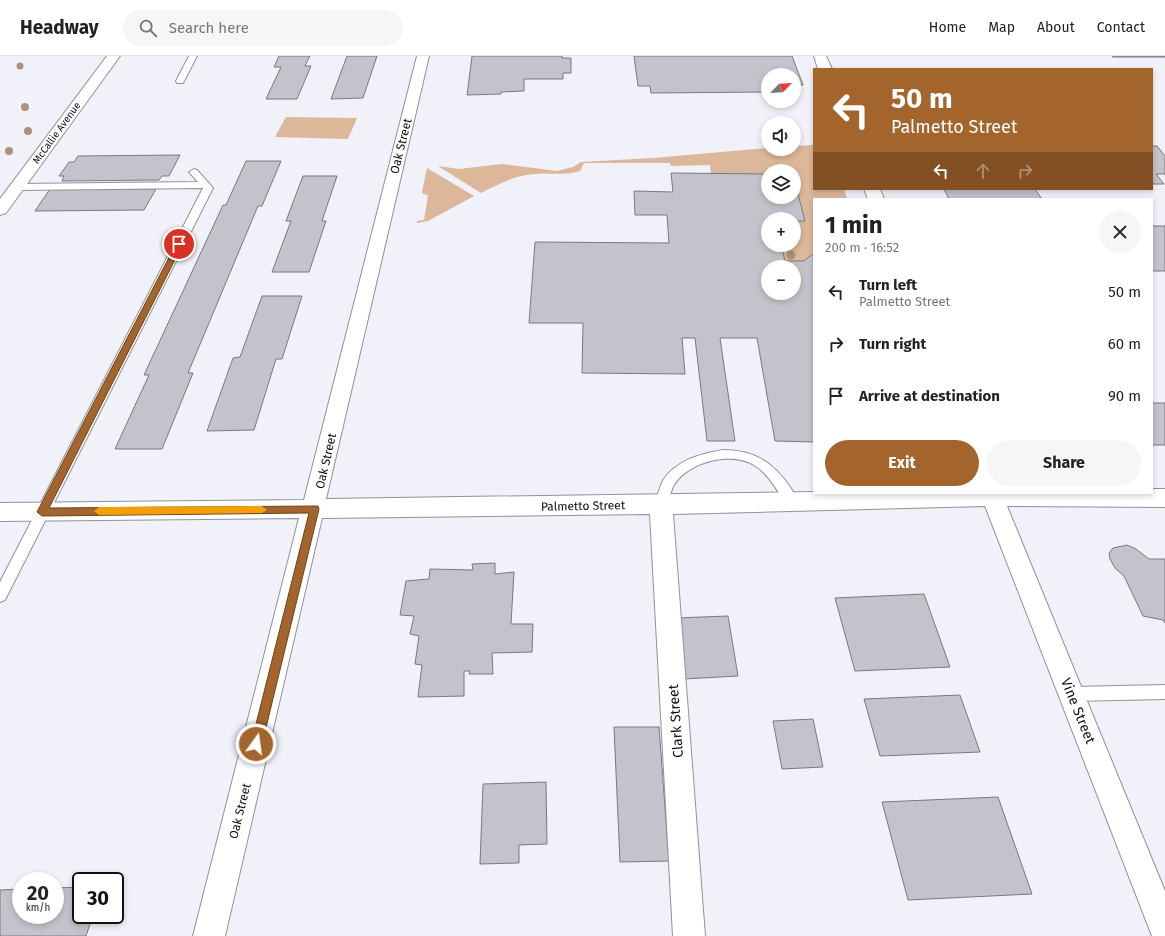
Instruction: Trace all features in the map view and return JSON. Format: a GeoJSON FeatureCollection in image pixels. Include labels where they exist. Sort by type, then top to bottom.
{"type":"FeatureCollection","features":[{"type":"Feature","properties":{"kind":"street","name":"McCallie Avenue"},"geometry":{"type":"LineString","coordinates":[[0,210],[114,56]]}},
{"type":"Feature","properties":{"kind":"street","name":"Oak Street"},"geometry":{"type":"LineString","coordinates":[[209,936],[423,56]]}},
{"type":"Feature","properties":{"kind":"street"},"geometry":{"type":"LineString","coordinates":[[820,56],[825,68]]}},
{"type":"Feature","properties":{"kind":"street","name":"Palmetto Street"},"geometry":{"type":"LineString","coordinates":[[0,512],[661,505],[992,495],[1165,498]]}},
{"type":"Feature","properties":{"kind":"street","name":"Vine Street"},"geometry":{"type":"LineString","coordinates":[[992,495],[1165,928]]}},
{"type":"Feature","properties":{"kind":"street","name":"Clark Street"},"geometry":{"type":"LineString","coordinates":[[661,505],[690,936]]}},
{"type":"Feature","properties":{"kind":"lane"},"geometry":{"type":"LineString","coordinates":[[180,81],[193,56]]}},
{"type":"Feature","properties":{"kind":"lane"},"geometry":{"type":"LineString","coordinates":[[0,596],[208,188],[194,172]]}},
{"type":"Feature","properties":{"kind":"lane"},"geometry":{"type":"LineString","coordinates":[[17,187],[205,184]]}},
{"type":"Feature","properties":{"kind":"lane"},"geometry":{"type":"LineString","coordinates":[[661,505],[668,483],[678,472],[695,462],[710,456],[728,455],[745,456],[758,461],[772,473],[792,502]]}},
{"type":"Feature","properties":{"kind":"lane"},"geometry":{"type":"LineString","coordinates":[[1071,694],[1165,692]]}},
{"type":"Feature","properties":{"kind":"shaded area"},"geometry":{"type":"Polygon","coordinates":[[[286,117],[357,118],[348,139],[275,137],[286,117]]]}},
{"type":"Feature","properties":{"kind":"shaded area"},"geometry":{"type":"Polygon","coordinates":[[[813,145],[813,190],[844,190],[847,198],[813,198],[813,254],[804,261],[785,260],[783,252],[801,252],[801,221],[805,221],[800,204],[801,164],[761,164],[761,174],[711,174],[710,165],[671,166],[670,163],[584,163],[580,171],[526,175],[506,181],[481,193],[438,166],[459,169],[502,164],[557,171],[573,167],[581,162],[653,158],[761,149],[761,156],[801,156],[801,146],[813,145]]]}},
{"type":"Feature","properties":{"kind":"shaded area"},"geometry":{"type":"Polygon","coordinates":[[[427,168],[474,196],[428,221],[417,223],[417,221],[424,220],[428,195],[423,194],[422,192],[427,168]]]}},
{"type":"Feature","properties":{"kind":"building"},"geometry":{"type":"Polygon","coordinates":[[[279,56],[310,56],[305,66],[311,66],[297,99],[266,99],[281,67],[274,67],[279,56]]]}},
{"type":"Feature","properties":{"kind":"building"},"geometry":{"type":"Polygon","coordinates":[[[347,56],[377,56],[363,98],[331,99],[347,56]]]}},
{"type":"Feature","properties":{"kind":"building"},"geometry":{"type":"Polygon","coordinates":[[[472,56],[562,56],[562,58],[571,58],[571,73],[563,73],[563,79],[524,79],[524,91],[501,92],[501,94],[467,95],[472,56]]]}},
{"type":"Feature","properties":{"kind":"building"},"geometry":{"type":"Polygon","coordinates":[[[634,56],[792,56],[797,68],[761,68],[761,92],[651,93],[650,86],[638,86],[634,56]]]}},
{"type":"Feature","properties":{"kind":"building"},"geometry":{"type":"Polygon","coordinates":[[[1112,56],[1165,56],[1165,57],[1113,57],[1112,56]]]}},
{"type":"Feature","properties":{"kind":"building"},"geometry":{"type":"Polygon","coordinates":[[[1153,146],[1157,146],[1165,156],[1165,174],[1156,174],[1164,184],[1153,184],[1153,146]]]}},
{"type":"Feature","properties":{"kind":"building"},"geometry":{"type":"Polygon","coordinates":[[[180,155],[169,176],[162,176],[159,180],[62,181],[64,176],[59,176],[69,162],[74,162],[78,156],[180,155]]]}},
{"type":"Feature","properties":{"kind":"building"},"geometry":{"type":"Polygon","coordinates":[[[246,161],[281,161],[262,206],[258,206],[188,373],[193,373],[162,449],[115,449],[149,375],[144,375],[223,205],[226,205],[246,161]]]}},
{"type":"Feature","properties":{"kind":"building"},"geometry":{"type":"Polygon","coordinates":[[[671,173],[761,174],[761,204],[801,204],[805,221],[801,221],[801,212],[761,212],[761,252],[783,252],[785,260],[761,260],[761,300],[801,300],[801,261],[804,261],[813,254],[813,442],[775,441],[757,338],[720,338],[735,441],[707,441],[695,338],[682,338],[685,374],[582,373],[583,323],[529,323],[535,242],[669,243],[667,215],[635,215],[634,191],[673,192],[671,173]]]}},
{"type":"Feature","properties":{"kind":"building"},"geometry":{"type":"Polygon","coordinates":[[[303,176],[337,176],[322,221],[326,221],[309,272],[272,272],[291,221],[286,221],[303,176]]]}},
{"type":"Feature","properties":{"kind":"building"},"geometry":{"type":"Polygon","coordinates":[[[50,189],[156,189],[144,210],[35,211],[50,189]]]}},
{"type":"Feature","properties":{"kind":"building"},"geometry":{"type":"Polygon","coordinates":[[[944,190],[1036,190],[1041,198],[948,198],[944,190]]]}},
{"type":"Feature","properties":{"kind":"building"},"geometry":{"type":"Polygon","coordinates":[[[1153,226],[1165,226],[1165,271],[1153,271],[1153,226]]]}},
{"type":"Feature","properties":{"kind":"building"},"geometry":{"type":"Polygon","coordinates":[[[262,296],[302,296],[282,359],[276,359],[254,430],[207,431],[233,358],[240,357],[262,296]]]}},
{"type":"Feature","properties":{"kind":"building"},"geometry":{"type":"Polygon","coordinates":[[[1153,403],[1165,403],[1165,445],[1153,445],[1153,403]]]}},
{"type":"Feature","properties":{"kind":"building"},"geometry":{"type":"Polygon","coordinates":[[[1127,545],[1136,549],[1149,559],[1165,559],[1165,623],[1163,620],[1143,616],[1124,576],[1115,568],[1110,559],[1109,553],[1113,548],[1127,545]]]}},
{"type":"Feature","properties":{"kind":"building"},"geometry":{"type":"Polygon","coordinates":[[[495,563],[495,574],[514,572],[511,624],[533,624],[532,652],[492,653],[493,674],[469,674],[470,671],[464,671],[464,696],[418,697],[422,665],[415,664],[419,636],[410,634],[414,616],[400,615],[406,581],[429,579],[430,569],[473,570],[472,564],[495,563]]]}},
{"type":"Feature","properties":{"kind":"building"},"geometry":{"type":"Polygon","coordinates":[[[924,594],[950,667],[855,671],[835,598],[924,594]]]}},
{"type":"Feature","properties":{"kind":"building"},"geometry":{"type":"Polygon","coordinates":[[[728,616],[738,676],[684,679],[676,618],[728,616]]]}},
{"type":"Feature","properties":{"kind":"building"},"geometry":{"type":"Polygon","coordinates":[[[960,695],[980,752],[880,756],[864,699],[960,695]]]}},
{"type":"Feature","properties":{"kind":"building"},"geometry":{"type":"Polygon","coordinates":[[[813,719],[823,767],[782,769],[773,721],[813,719]]]}},
{"type":"Feature","properties":{"kind":"building"},"geometry":{"type":"Polygon","coordinates":[[[614,727],[659,727],[669,861],[620,862],[614,727]]]}},
{"type":"Feature","properties":{"kind":"building"},"geometry":{"type":"Polygon","coordinates":[[[546,782],[547,844],[519,845],[519,863],[480,864],[483,784],[546,782]]]}},
{"type":"Feature","properties":{"kind":"building"},"geometry":{"type":"Polygon","coordinates":[[[998,797],[1032,894],[908,900],[882,802],[998,797]]]}},
{"type":"Feature","properties":{"kind":"building"},"geometry":{"type":"Polygon","coordinates":[[[72,887],[72,924],[90,924],[86,936],[0,936],[0,890],[12,889],[12,924],[64,924],[64,888],[72,887]]]}},
{"type":"Feature","properties":{"kind":"slow traffic"},"geometry":{"type":"LineString","coordinates":[[99,511],[262,510]]}},
{"type":"Feature","properties":{"kind":"route"},"geometry":{"type":"LineString","coordinates":[[179,244],[42,512],[314,509],[256,744]]}}]}
